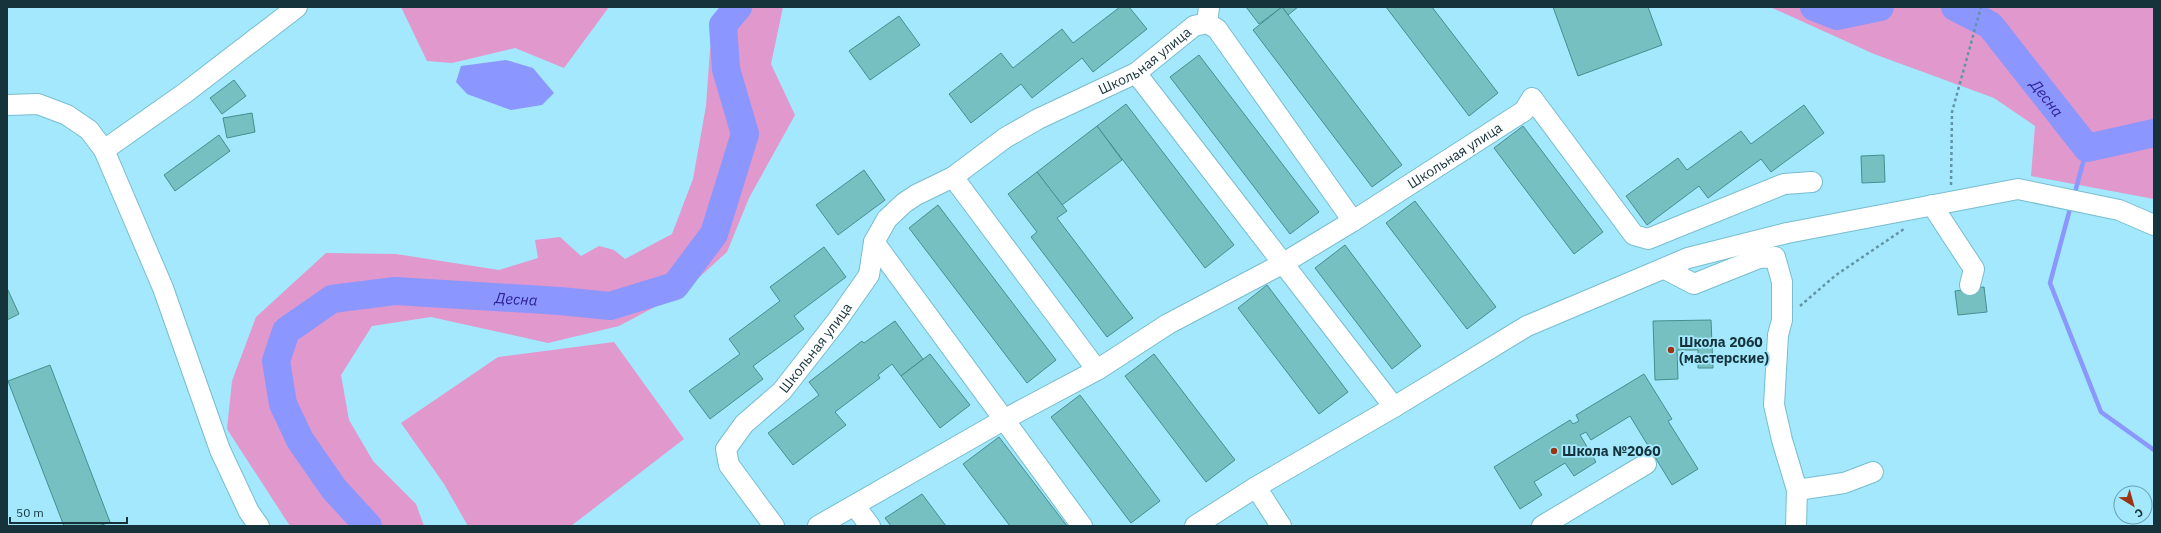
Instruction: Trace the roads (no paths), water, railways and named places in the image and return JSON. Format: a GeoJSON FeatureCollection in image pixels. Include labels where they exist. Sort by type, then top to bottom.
{"type":"FeatureCollection","features":[{"type":"Feature","properties":{"kind":"street"},"geometry":{"type":"LineString","coordinates":[[104,150],[185,93],[298,7]]}},
{"type":"Feature","properties":{"kind":"street","name":"Школьная улица"},"geometry":{"type":"LineString","coordinates":[[774,526],[729,466],[726,449],[744,424],[782,390],[840,316],[869,275],[874,242],[887,219],[904,203],[926,189],[953,177],[1005,138],[1038,119],[1136,74],[1208,15],[1353,221]]}},
{"type":"Feature","properties":{"kind":"street"},"geometry":{"type":"LineString","coordinates":[[1136,74],[1394,407]]}},
{"type":"Feature","properties":{"kind":"street","name":"Школьная улица"},"geometry":{"type":"LineString","coordinates":[[818,526],[1005,419],[1097,370],[1168,324],[1282,264],[1353,221],[1524,111],[1532,98],[1634,235],[1648,239],[1784,184],[1812,182]]}},
{"type":"Feature","properties":{"kind":"street"},"geometry":{"type":"LineString","coordinates":[[7,105],[38,104],[67,115],[89,130],[104,150],[163,288],[220,450],[249,512],[259,526]]}},
{"type":"Feature","properties":{"kind":"street"},"geometry":{"type":"LineString","coordinates":[[953,177],[1097,370]]}},
{"type":"Feature","properties":{"kind":"street"},"geometry":{"type":"LineString","coordinates":[[1195,526],[1256,487],[1394,407],[1527,326],[1688,258],[1787,233],[2018,189],[2118,210],[2154,226]]}},
{"type":"Feature","properties":{"kind":"street"},"geometry":{"type":"LineString","coordinates":[[1935,204],[1974,269],[1970,284]]}},
{"type":"Feature","properties":{"kind":"street"},"geometry":{"type":"LineString","coordinates":[[874,242],[1082,526]]}},
{"type":"Feature","properties":{"kind":"street"},"geometry":{"type":"LineString","coordinates":[[1665,269],[1694,284],[1759,258],[1775,257],[1782,282],[1782,320],[1778,335],[1774,405],[1782,440],[1797,490],[1796,526]]}},
{"type":"Feature","properties":{"kind":"street"},"geometry":{"type":"LineString","coordinates":[[1542,526],[1646,464]]}},
{"type":"Feature","properties":{"kind":"street"},"geometry":{"type":"LineString","coordinates":[[1797,490],[1844,483],[1873,472]]}},
{"type":"Feature","properties":{"kind":"street"},"geometry":{"type":"LineString","coordinates":[[1256,487],[1281,526]]}},
{"type":"Feature","properties":{"kind":"street"},"geometry":{"type":"LineString","coordinates":[[855,506],[870,526]]}},
{"type":"Feature","properties":{"kind":"water"},"geometry":{"type":"Polygon","coordinates":[[[506,60],[533,68],[554,93],[542,105],[511,110],[467,94],[456,82],[461,66],[506,60]]]}},
{"type":"Feature","properties":{"kind":"waterway","name":"Десна"},"geometry":{"type":"LineString","coordinates":[[368,526],[334,489],[300,440],[283,404],[276,361],[286,331],[332,299],[395,291],[560,301],[610,306],[675,286],[714,234],[745,134],[726,69],[723,25],[738,7]]}},
{"type":"Feature","properties":{"kind":"waterway","name":"Десна"},"geometry":{"type":"LineString","coordinates":[[1814,7],[1837,16],[1880,7]]}},
{"type":"Feature","properties":{"kind":"waterway","name":"Десна"},"geometry":{"type":"LineString","coordinates":[[1955,7],[1990,25],[2087,148],[2154,133]]}},
{"type":"Feature","properties":{"kind":"waterway"},"geometry":{"type":"LineString","coordinates":[[2074,196],[2087,148]]}},
{"type":"Feature","properties":{"kind":"waterway"},"geometry":{"type":"LineString","coordinates":[[2071,205],[2050,283],[2101,412],[2154,450]]}},
{"type":"Feature","properties":{"kind":"place","name":"Школа 2060 (мастерские)"},"geometry":{"type":"Point","coordinates":[1671,350]}},
{"type":"Feature","properties":{"kind":"place","name":"Школа №2060"},"geometry":{"type":"Point","coordinates":[1554,451]}}]}
